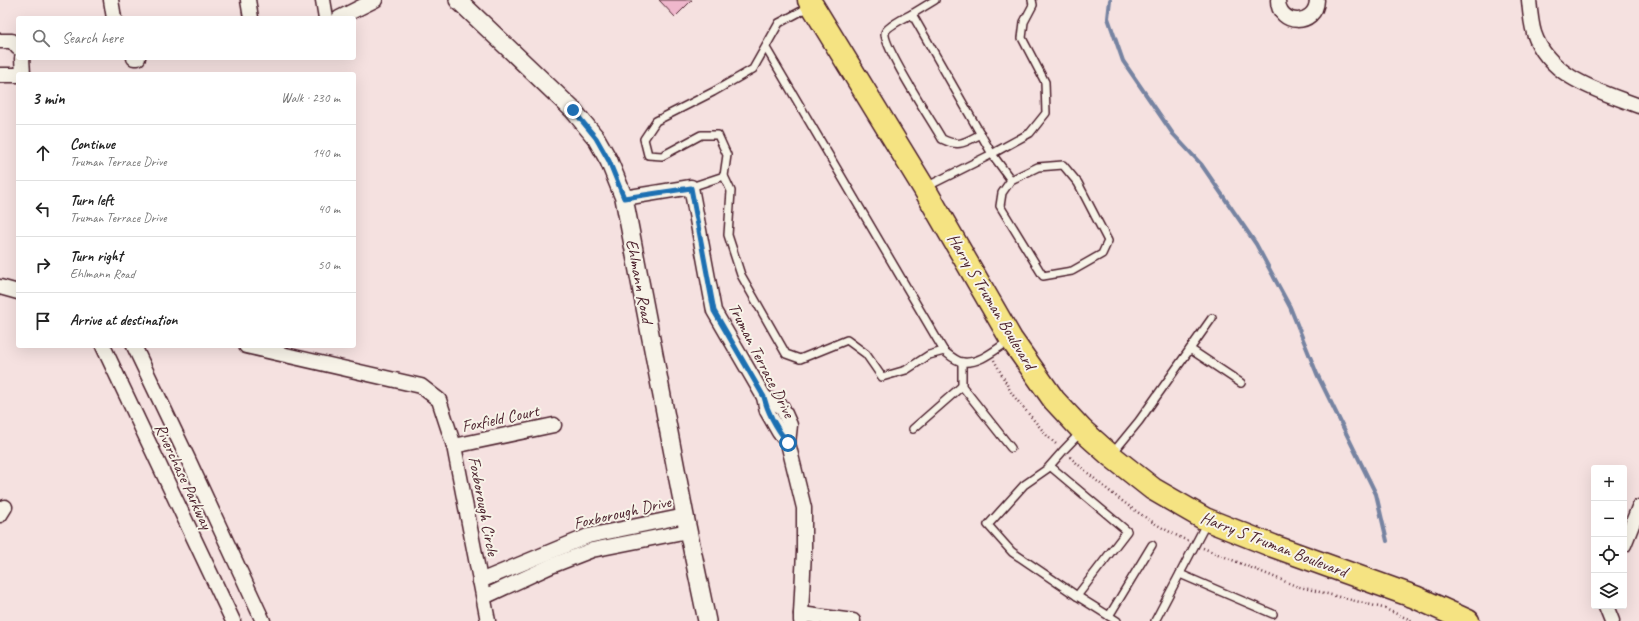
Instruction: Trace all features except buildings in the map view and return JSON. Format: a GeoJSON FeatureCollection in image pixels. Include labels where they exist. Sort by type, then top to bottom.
{"type":"FeatureCollection","features":[{"type":"Feature","properties":{"kind":"main road","name":"Harry S Truman Boulevard"},"geometry":{"type":"LineString","coordinates":[[814,2],[1011,339],[1054,400],[1082,430],[1110,456],[1153,489],[1208,520],[1273,546],[1415,597],[1468,621]]}},
{"type":"Feature","properties":{"kind":"street"},"geometry":{"type":"LineString","coordinates":[[111,0],[114,16]]}},
{"type":"Feature","properties":{"kind":"street"},"geometry":{"type":"LineString","coordinates":[[248,0],[250,16]]}},
{"type":"Feature","properties":{"kind":"street"},"geometry":{"type":"LineString","coordinates":[[323,0],[326,16]]}},
{"type":"Feature","properties":{"kind":"street"},"geometry":{"type":"LineString","coordinates":[[343,16],[376,0]]}},
{"type":"Feature","properties":{"kind":"street","name":"Ehlmann Road"},"geometry":{"type":"LineString","coordinates":[[458,0],[573,110],[596,138],[609,161],[624,198],[686,524],[707,621]]}},
{"type":"Feature","properties":{"kind":"street"},"geometry":{"type":"LineString","coordinates":[[1278,0],[1280,9],[1284,14],[1295,20],[1307,18],[1312,14],[1316,8],[1317,0]]}},
{"type":"Feature","properties":{"kind":"street"},"geometry":{"type":"LineString","coordinates":[[1529,0],[1534,33],[1544,52],[1560,70],[1579,82],[1639,106]]}},
{"type":"Feature","properties":{"kind":"street"},"geometry":{"type":"LineString","coordinates":[[0,41],[12,41],[16,46]]}},
{"type":"Feature","properties":{"kind":"street"},"geometry":{"type":"LineString","coordinates":[[22,60],[24,72]]}},
{"type":"Feature","properties":{"kind":"street"},"geometry":{"type":"LineString","coordinates":[[0,75],[16,75]]}},
{"type":"Feature","properties":{"kind":"street"},"geometry":{"type":"LineString","coordinates":[[624,198],[691,188]]}},
{"type":"Feature","properties":{"kind":"street","name":"Truman Terrace Drive"},"geometry":{"type":"LineString","coordinates":[[691,188],[714,311],[764,397],[768,411],[779,432],[788,443],[804,508],[801,618],[853,621]]}},
{"type":"Feature","properties":{"kind":"street"},"geometry":{"type":"LineString","coordinates":[[0,288],[16,292]]}},
{"type":"Feature","properties":{"kind":"street","name":"Riverchase Parkway"},"geometry":{"type":"LineString","coordinates":[[104,348],[233,621]]}},
{"type":"Feature","properties":{"kind":"street","name":"Riverchase Parkway"},"geometry":{"type":"LineString","coordinates":[[135,348],[263,621]]}},
{"type":"Feature","properties":{"kind":"street","name":"Foxborough Circle"},"geometry":{"type":"LineString","coordinates":[[255,348],[421,386],[439,400],[454,446],[488,621]]}},
{"type":"Feature","properties":{"kind":"street","name":"Foxfield Court"},"geometry":{"type":"LineString","coordinates":[[454,446],[554,425]]}},
{"type":"Feature","properties":{"kind":"street"},"geometry":{"type":"LineString","coordinates":[[1627,537],[1639,507]]}},
{"type":"Feature","properties":{"kind":"street","name":"Foxborough Drive"},"geometry":{"type":"LineString","coordinates":[[480,581],[588,536],[686,524]]}},
{"type":"Feature","properties":{"kind":"street","name":"Foxborough Drive"},"geometry":{"type":"LineString","coordinates":[[484,597],[551,566],[592,550],[686,524]]}},
{"type":"Feature","properties":{"kind":"street"},"geometry":{"type":"LineString","coordinates":[[1607,609],[1612,621]]}},
{"type":"Feature","properties":{"kind":"lane"},"geometry":{"type":"LineString","coordinates":[[935,0],[888,29],[885,34],[886,42],[942,139],[952,144],[962,143],[981,134]]}},
{"type":"Feature","properties":{"kind":"lane"},"geometry":{"type":"LineString","coordinates":[[924,188],[1030,133],[1046,113],[1045,82],[1022,38],[1024,22],[1033,5],[1032,0]]}},
{"type":"Feature","properties":{"kind":"lane"},"geometry":{"type":"LineString","coordinates":[[814,2],[779,23],[753,69],[713,92],[656,121],[644,139],[648,155],[662,156],[701,135],[718,135],[727,155],[724,176],[731,191],[728,235],[740,275],[786,354],[800,359],[847,340],[866,354],[882,377],[906,370],[929,355],[944,352]]}},
{"type":"Feature","properties":{"kind":"lane"},"geometry":{"type":"LineString","coordinates":[[912,14],[992,154],[1011,180]]}},
{"type":"Feature","properties":{"kind":"lane"},"geometry":{"type":"LineString","coordinates":[[766,48],[944,352],[962,362],[974,361],[986,356],[1011,339]]}},
{"type":"Feature","properties":{"kind":"lane"},"geometry":{"type":"LineString","coordinates":[[1062,165],[1078,183],[1108,241],[1102,254],[1072,270],[1043,276],[1000,206],[1002,193],[1011,180],[1038,167],[1062,165]]}},
{"type":"Feature","properties":{"kind":"lane"},"geometry":{"type":"LineString","coordinates":[[691,188],[724,176]]}},
{"type":"Feature","properties":{"kind":"lane"},"geometry":{"type":"LineString","coordinates":[[1110,456],[1139,421],[1212,318]]}},
{"type":"Feature","properties":{"kind":"lane"},"geometry":{"type":"LineString","coordinates":[[1190,350],[1241,383]]}},
{"type":"Feature","properties":{"kind":"lane"},"geometry":{"type":"LineString","coordinates":[[962,362],[962,386],[1011,448]]}},
{"type":"Feature","properties":{"kind":"lane"},"geometry":{"type":"LineString","coordinates":[[913,429],[962,386]]}},
{"type":"Feature","properties":{"kind":"lane"},"geometry":{"type":"LineString","coordinates":[[1082,430],[1050,466],[1024,485],[988,525],[1012,552],[1117,621]]}},
{"type":"Feature","properties":{"kind":"lane"},"geometry":{"type":"LineString","coordinates":[[1050,466],[1127,531],[1077,596]]}},
{"type":"Feature","properties":{"kind":"lane"},"geometry":{"type":"LineString","coordinates":[[1155,621],[1208,520]]}},
{"type":"Feature","properties":{"kind":"lane"},"geometry":{"type":"LineString","coordinates":[[1109,616],[1152,545]]}},
{"type":"Feature","properties":{"kind":"lane"},"geometry":{"type":"LineString","coordinates":[[1180,574],[1273,614]]}},
{"type":"Feature","properties":{"kind":"waterway"},"geometry":{"type":"LineString","coordinates":[[1110,0],[1108,18],[1123,61],[1173,134],[1201,164],[1256,244],[1290,307],[1317,374],[1376,494],[1387,541]]}},
{"type":"Feature","properties":{"kind":"route"},"geometry":{"type":"LineString","coordinates":[[573,110],[596,138],[609,161],[624,198],[691,188],[714,311],[764,397],[768,411],[779,432],[788,443]]}}]}
